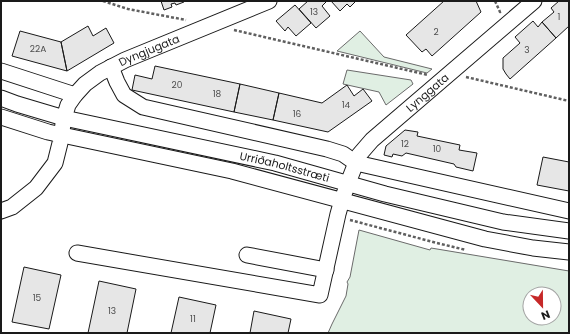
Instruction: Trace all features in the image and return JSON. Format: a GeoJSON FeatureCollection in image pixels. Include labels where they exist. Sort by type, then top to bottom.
{"type":"FeatureCollection","features":[{"type":"Feature","properties":{"kind":"street","name":"Dyngjugata"},"geometry":{"type":"LineString","coordinates":[[1,211],[12,207],[36,188],[55,163],[68,105],[85,84],[100,73],[125,60],[269,1]]}},
{"type":"Feature","properties":{"kind":"street","name":"Lynggata"},"geometry":{"type":"LineString","coordinates":[[342,200],[359,155],[372,140],[534,1]]}},
{"type":"Feature","properties":{"kind":"street"},"geometry":{"type":"LineString","coordinates":[[111,67],[124,95],[143,107],[327,149],[343,154],[356,163],[569,211]]}},
{"type":"Feature","properties":{"kind":"street"},"geometry":{"type":"LineString","coordinates":[[1,71],[75,95]]}},
{"type":"Feature","properties":{"kind":"street","name":"Urriðaholtsstræti"},"geometry":{"type":"LineString","coordinates":[[1,98],[64,118],[275,163],[385,194],[504,222],[569,232]]}},
{"type":"Feature","properties":{"kind":"street","name":"Urriðaholtsstræti"},"geometry":{"type":"LineString","coordinates":[[1,117],[48,132],[232,171],[484,238],[533,248],[569,252]]}},
{"type":"Feature","properties":{"kind":"street"},"geometry":{"type":"LineString","coordinates":[[77,253],[320,295],[342,200]]}},
{"type":"Feature","properties":{"kind":"street"},"geometry":{"type":"LineString","coordinates":[[247,255],[326,270]]}},
{"type":"Feature","properties":{"kind":"path"},"geometry":{"type":"LineString","coordinates":[[103,1],[128,8],[186,20]]}},
{"type":"Feature","properties":{"kind":"path"},"geometry":{"type":"LineString","coordinates":[[495,1],[500,12],[506,6]]}},
{"type":"Feature","properties":{"kind":"path"},"geometry":{"type":"LineString","coordinates":[[231,30],[424,74],[464,76],[569,101]]}},
{"type":"Feature","properties":{"kind":"green space"},"geometry":{"type":"Polygon","coordinates":[[[360,31],[384,57],[432,69],[427,73],[337,51],[360,31]]]}},
{"type":"Feature","properties":{"kind":"green space"},"geometry":{"type":"Polygon","coordinates":[[[347,70],[411,80],[413,84],[386,105],[379,92],[343,84],[347,70]]]}},
{"type":"Feature","properties":{"kind":"green space"},"geometry":{"type":"Polygon","coordinates":[[[359,230],[430,250],[431,248],[569,271],[569,333],[328,333],[346,296],[347,282],[350,277],[359,230]]]}},
{"type":"Feature","properties":{"kind":"building"},"geometry":{"type":"Polygon","coordinates":[[[161,1],[184,2],[176,5],[175,3],[171,4],[172,7],[164,10],[161,1]]]}},
{"type":"Feature","properties":{"kind":"building"},"geometry":{"type":"Polygon","coordinates":[[[308,1],[326,2],[322,6],[330,16],[316,28],[299,9],[308,1]]]}},
{"type":"Feature","properties":{"kind":"building"},"geometry":{"type":"Polygon","coordinates":[[[331,1],[355,2],[350,7],[347,4],[340,11],[331,1]]]}},
{"type":"Feature","properties":{"kind":"building"},"geometry":{"type":"Polygon","coordinates":[[[444,1],[476,1],[481,12],[432,56],[426,49],[422,52],[406,35],[444,1]]]}},
{"type":"Feature","properties":{"kind":"building"},"geometry":{"type":"Polygon","coordinates":[[[559,1],[569,1],[569,26],[556,38],[542,22],[554,12],[551,8],[559,1]]]}},
{"type":"Feature","properties":{"kind":"building"},"geometry":{"type":"Polygon","coordinates":[[[295,5],[311,23],[296,36],[288,27],[285,31],[276,21],[295,5]]]}},
{"type":"Feature","properties":{"kind":"building"},"geometry":{"type":"Polygon","coordinates":[[[533,21],[538,27],[542,22],[556,38],[510,79],[503,69],[503,58],[520,43],[515,37],[533,21]]]}},
{"type":"Feature","properties":{"kind":"building"},"geometry":{"type":"Polygon","coordinates":[[[88,26],[93,36],[106,28],[114,43],[67,71],[61,42],[88,26]]]}},
{"type":"Feature","properties":{"kind":"building"},"geometry":{"type":"Polygon","coordinates":[[[20,31],[61,42],[67,71],[12,56],[20,31]]]}},
{"type":"Feature","properties":{"kind":"building"},"geometry":{"type":"Polygon","coordinates":[[[155,66],[240,84],[234,112],[132,90],[135,75],[152,79],[155,66]]]}},
{"type":"Feature","properties":{"kind":"building"},"geometry":{"type":"Polygon","coordinates":[[[240,84],[279,93],[273,120],[234,112],[240,84]]]}},
{"type":"Feature","properties":{"kind":"building"},"geometry":{"type":"Polygon","coordinates":[[[347,85],[354,96],[363,89],[372,101],[328,132],[273,120],[279,93],[322,103],[347,85]]]}},
{"type":"Feature","properties":{"kind":"building"},"geometry":{"type":"Polygon","coordinates":[[[405,130],[418,132],[417,136],[460,145],[459,150],[477,153],[473,171],[456,167],[454,164],[406,153],[402,156],[393,154],[392,157],[384,155],[386,146],[405,130]]]}},
{"type":"Feature","properties":{"kind":"building"},"geometry":{"type":"Polygon","coordinates":[[[543,157],[569,162],[569,191],[537,185],[543,157]]]}},
{"type":"Feature","properties":{"kind":"building"},"geometry":{"type":"Polygon","coordinates":[[[24,267],[61,275],[49,329],[12,322],[24,267]]]}},
{"type":"Feature","properties":{"kind":"building"},"geometry":{"type":"Polygon","coordinates":[[[99,281],[136,289],[127,333],[88,333],[99,281]]]}},
{"type":"Feature","properties":{"kind":"building"},"geometry":{"type":"Polygon","coordinates":[[[179,297],[216,305],[210,333],[171,333],[179,297]]]}},
{"type":"Feature","properties":{"kind":"building"},"geometry":{"type":"Polygon","coordinates":[[[254,311],[291,319],[288,333],[250,333],[254,311]]]}}]}
